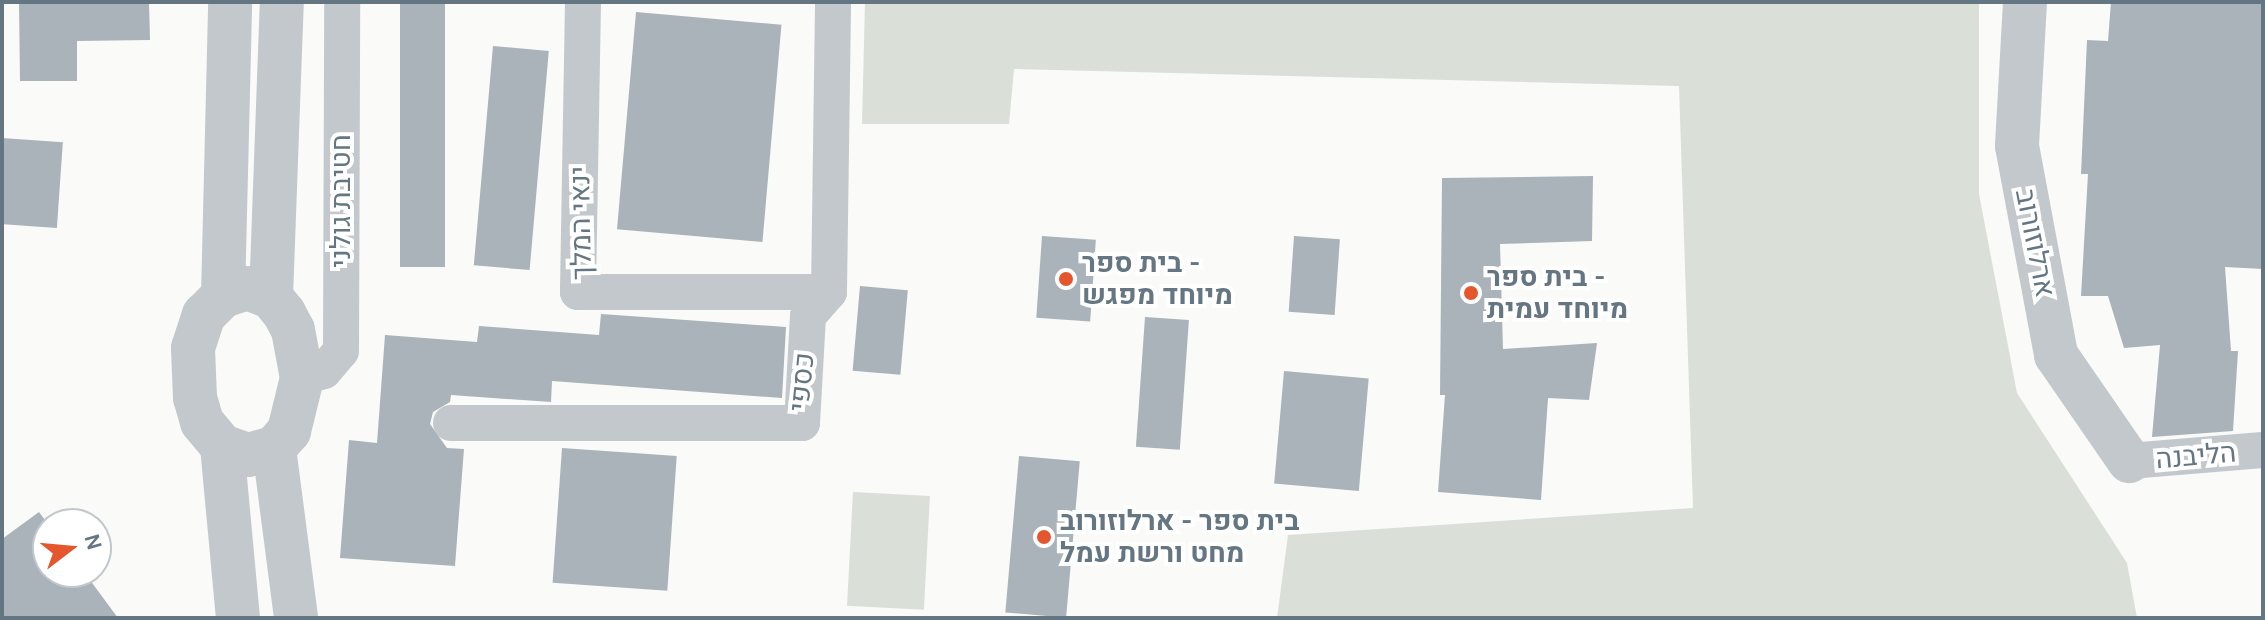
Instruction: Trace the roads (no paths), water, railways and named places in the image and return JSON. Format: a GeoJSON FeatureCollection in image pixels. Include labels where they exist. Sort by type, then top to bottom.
{"type":"FeatureCollection","features":[{"type":"Feature","properties":{"kind":"street"},"geometry":{"type":"LineString","coordinates":[[223,296],[230,2]]}},
{"type":"Feature","properties":{"kind":"street"},"geometry":{"type":"LineString","coordinates":[[271,297],[282,2]]}},
{"type":"Feature","properties":{"kind":"street","name":"חטיבת גולני"},"geometry":{"type":"LineString","coordinates":[[302,378],[324,371],[341,351],[342,2]]}},
{"type":"Feature","properties":{"kind":"street","name":"ינאי המלך"},"geometry":{"type":"LineString","coordinates":[[583,2],[578,292],[829,292]]}},
{"type":"Feature","properties":{"kind":"street"},"geometry":{"type":"LineString","coordinates":[[829,292],[833,2]]}},
{"type":"Feature","properties":{"kind":"street","name":"ארלוזורוב"},"geometry":{"type":"LineString","coordinates":[[2025,2],[2017,146],[2056,355],[2129,461]]}},
{"type":"Feature","properties":{"kind":"street"},"geometry":{"type":"LineString","coordinates":[[247,288],[271,297],[293,330],[302,378],[289,431],[274,448],[248,455],[222,446],[202,422],[195,398],[193,348],[204,315],[223,296],[247,288]]}},
{"type":"Feature","properties":{"kind":"street","name":"כספי"},"geometry":{"type":"LineString","coordinates":[[451,423],[802,423],[808,316],[829,292]]}},
{"type":"Feature","properties":{"kind":"street"},"geometry":{"type":"LineString","coordinates":[[222,446],[238,618]]}},
{"type":"Feature","properties":{"kind":"street"},"geometry":{"type":"LineString","coordinates":[[274,448],[296,618]]}},
{"type":"Feature","properties":{"kind":"street","name":"הליבנה"},"geometry":{"type":"LineString","coordinates":[[2129,461],[2263,450]]}},
{"type":"Feature","properties":{"kind":"place","name":"בית ספר - מיוחד מפגש"},"geometry":{"type":"Point","coordinates":[1066,279]}},
{"type":"Feature","properties":{"kind":"place","name":"בית ספר - מיוחד עמית"},"geometry":{"type":"Point","coordinates":[1471,293]}},
{"type":"Feature","properties":{"kind":"place","name":"בית ספר - ארלוזורוב מחט ורשת עמל"},"geometry":{"type":"Point","coordinates":[1044,537]}}]}
